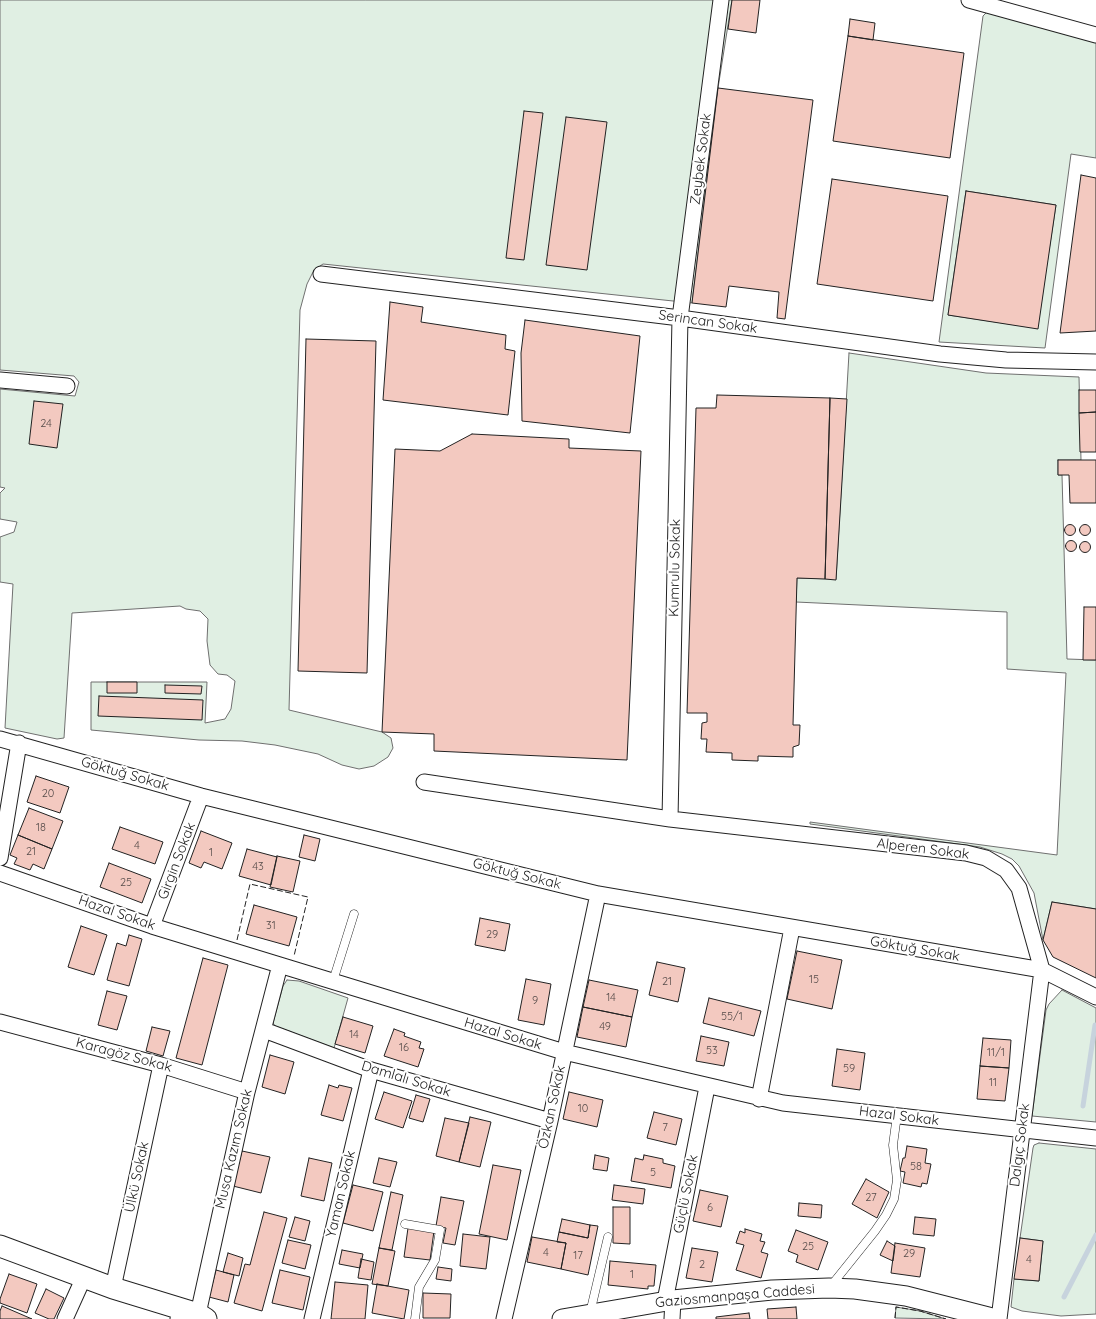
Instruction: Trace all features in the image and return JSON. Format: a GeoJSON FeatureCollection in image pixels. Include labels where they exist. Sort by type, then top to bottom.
{"type":"FeatureCollection","features":[{"type":"Feature","properties":{"kind":"main road"},"geometry":{"type":"LineString","coordinates":[[0,1246],[199,1318]]}},
{"type":"Feature","properties":{"kind":"main road"},"geometry":{"type":"LineString","coordinates":[[119,1290],[173,1319]]}},
{"type":"Feature","properties":{"kind":"street","name":"Zeybek Sokak"},"geometry":{"type":"LineString","coordinates":[[680,318],[721,0]]}},
{"type":"Feature","properties":{"kind":"street"},"geometry":{"type":"LineString","coordinates":[[969,0],[1096,35]]}},
{"type":"Feature","properties":{"kind":"street","name":"Serincan Sokak"},"geometry":{"type":"LineString","coordinates":[[321,274],[680,318],[950,355],[1006,360],[1096,362]]}},
{"type":"Feature","properties":{"kind":"street","name":"Kumrulu Sokak"},"geometry":{"type":"LineString","coordinates":[[670,819],[680,318]]}},
{"type":"Feature","properties":{"kind":"street"},"geometry":{"type":"LineString","coordinates":[[0,380],[67,386]]}},
{"type":"Feature","properties":{"kind":"street","name":"Göktuğ Sokak"},"geometry":{"type":"LineString","coordinates":[[0,739],[202,796],[598,894],[1042,970]]}},
{"type":"Feature","properties":{"kind":"street"},"geometry":{"type":"LineString","coordinates":[[0,858],[19,743]]}},
{"type":"Feature","properties":{"kind":"street","name":"Alperen Sokak"},"geometry":{"type":"LineString","coordinates":[[424,782],[670,819],[966,853],[986,858],[1006,870],[1019,888],[1042,970]]}},
{"type":"Feature","properties":{"kind":"street","name":"Girgin Sokak"},"geometry":{"type":"LineString","coordinates":[[152,926],[202,796]]}},
{"type":"Feature","properties":{"kind":"street","name":"Hazal Sokak"},"geometry":{"type":"LineString","coordinates":[[0,873],[152,926],[564,1052],[783,1103],[1096,1138]]}},
{"type":"Feature","properties":{"kind":"street","name":"Özkan Sokak"},"geometry":{"type":"LineString","coordinates":[[504,1319],[550,1121],[598,894]]}},
{"type":"Feature","properties":{"kind":"street"},"geometry":{"type":"LineString","coordinates":[[760,1098],[792,928]]}},
{"type":"Feature","properties":{"kind":"street","name":"Musa Kazım Sokak"},"geometry":{"type":"LineString","coordinates":[[199,1318],[247,1092],[280,965]]}},
{"type":"Feature","properties":{"kind":"street"},"geometry":{"type":"LineString","coordinates":[[1042,970],[1096,997]]}},
{"type":"Feature","properties":{"kind":"street","name":"Dalgıç Sokak"},"geometry":{"type":"LineString","coordinates":[[997,1319],[1042,970]]}},
{"type":"Feature","properties":{"kind":"street","name":"Karagöz Sokak"},"geometry":{"type":"LineString","coordinates":[[0,1022],[160,1065],[247,1092]]}},
{"type":"Feature","properties":{"kind":"street","name":"Damlalı Sokak"},"geometry":{"type":"LineString","coordinates":[[264,1030],[371,1070],[550,1121]]}},
{"type":"Feature","properties":{"kind":"street","name":"Ülkü Sokak"},"geometry":{"type":"LineString","coordinates":[[119,1290],[160,1065]]}},
{"type":"Feature","properties":{"kind":"street","name":"Yaman Sokak"},"geometry":{"type":"LineString","coordinates":[[312,1319],[371,1070]]}},
{"type":"Feature","properties":{"kind":"street","name":"Güçlü Sokak"},"geometry":{"type":"LineString","coordinates":[[672,1319],[669,1301],[708,1086]]}},
{"type":"Feature","properties":{"kind":"street"},"geometry":{"type":"LineString","coordinates":[[65,1319],[84,1277]]}},
{"type":"Feature","properties":{"kind":"street","name":"Gaziosmanpaşa Caddesi"},"geometry":{"type":"LineString","coordinates":[[562,1319],[669,1301],[772,1290],[829,1288],[854,1289],[906,1296],[997,1319]]}},
{"type":"Feature","properties":{"kind":"lane"},"geometry":{"type":"LineString","coordinates":[[333,982],[354,914]]}},
{"type":"Feature","properties":{"kind":"lane"},"geometry":{"type":"LineString","coordinates":[[829,1288],[875,1231],[894,1199],[897,1180],[893,1145],[897,1115]]}},
{"type":"Feature","properties":{"kind":"lane"},"geometry":{"type":"LineString","coordinates":[[405,1224],[440,1230],[435,1260],[419,1287],[416,1319]]}},
{"type":"Feature","properties":{"kind":"lane"},"geometry":{"type":"LineString","coordinates":[[590,1313],[608,1237]]}},
{"type":"Feature","properties":{"kind":"green space"},"geometry":{"type":"Polygon","coordinates":[[[0,0],[732,0],[718,88],[692,303],[323,264],[314,270],[307,284],[300,310],[289,710],[382,732],[391,738],[393,748],[388,757],[374,766],[359,769],[342,765],[318,754],[275,745],[91,730],[91,682],[207,682],[205,723],[225,719],[231,709],[235,681],[227,675],[218,674],[210,665],[207,641],[208,619],[200,611],[180,606],[72,613],[64,738],[57,739],[5,728],[13,584],[0,582],[0,537],[14,532],[17,522],[0,519],[0,493],[5,488],[0,487],[0,389],[75,396],[79,382],[74,376],[0,370],[0,0]]]}},
{"type":"Feature","properties":{"kind":"green space"},"geometry":{"type":"Polygon","coordinates":[[[987,12],[1096,41],[1096,158],[1071,154],[1045,348],[939,342],[983,16],[987,12]],[[966,191],[948,315],[1037,328],[1056,205],[966,191]]]}},
{"type":"Feature","properties":{"kind":"green space"},"geometry":{"type":"Polygon","coordinates":[[[849,353],[986,373],[1079,377],[1081,460],[1058,460],[1058,475],[1062,475],[1067,659],[1096,660],[1096,909],[1052,902],[1043,940],[1034,893],[1019,866],[1012,859],[1002,854],[980,847],[810,824],[810,822],[1057,855],[1066,673],[1007,669],[1007,612],[796,602],[797,578],[836,579],[849,353]]]}},
{"type":"Feature","properties":{"kind":"green space"},"geometry":{"type":"Polygon","coordinates":[[[287,980],[299,981],[348,998],[334,1048],[275,1026],[273,1023],[283,986],[287,980]]]}},
{"type":"Feature","properties":{"kind":"green space"},"geometry":{"type":"Polygon","coordinates":[[[1062,990],[1096,1008],[1096,1122],[1032,1116],[1046,1010],[1062,990]]]}},
{"type":"Feature","properties":{"kind":"green space"},"geometry":{"type":"Polygon","coordinates":[[[1039,1143],[1096,1149],[1096,1314],[1061,1316],[1022,1311],[1011,1307],[1014,1279],[1039,1281],[1043,1241],[1020,1238],[1033,1148],[1034,1145],[1039,1143]]]}},
{"type":"Feature","properties":{"kind":"green space"},"geometry":{"type":"Polygon","coordinates":[[[896,1307],[920,1311],[946,1319],[895,1318],[896,1307]]]}},
{"type":"Feature","properties":{"kind":"building"},"geometry":{"type":"Polygon","coordinates":[[[732,0],[760,0],[756,33],[728,29],[732,0]]]}},
{"type":"Feature","properties":{"kind":"building"},"geometry":{"type":"Polygon","coordinates":[[[850,19],[875,23],[873,40],[848,36],[850,19]]]}},
{"type":"Feature","properties":{"kind":"building"},"geometry":{"type":"Polygon","coordinates":[[[848,36],[964,53],[950,158],[833,141],[848,36]]]}},
{"type":"Feature","properties":{"kind":"building"},"geometry":{"type":"Polygon","coordinates":[[[718,88],[813,100],[785,319],[777,318],[779,292],[729,286],[726,307],[692,303],[718,88]]]}},
{"type":"Feature","properties":{"kind":"building"},"geometry":{"type":"Polygon","coordinates":[[[524,111],[543,113],[524,260],[506,258],[524,111]]]}},
{"type":"Feature","properties":{"kind":"building"},"geometry":{"type":"Polygon","coordinates":[[[566,117],[607,122],[587,270],[546,265],[566,117]]]}},
{"type":"Feature","properties":{"kind":"building"},"geometry":{"type":"Polygon","coordinates":[[[1081,175],[1096,178],[1096,331],[1060,333],[1081,175]]]}},
{"type":"Feature","properties":{"kind":"building"},"geometry":{"type":"Polygon","coordinates":[[[832,179],[948,196],[933,301],[817,284],[832,179]]]}},
{"type":"Feature","properties":{"kind":"building"},"geometry":{"type":"Polygon","coordinates":[[[966,191],[1056,205],[1038,329],[948,315],[966,191]]]}},
{"type":"Feature","properties":{"kind":"building"},"geometry":{"type":"Polygon","coordinates":[[[390,302],[423,307],[421,322],[506,335],[505,349],[515,351],[508,415],[383,400],[390,302]]]}},
{"type":"Feature","properties":{"kind":"building"},"geometry":{"type":"Polygon","coordinates":[[[525,320],[640,336],[630,433],[522,421],[521,353],[525,320]]]}},
{"type":"Feature","properties":{"kind":"building"},"geometry":{"type":"Polygon","coordinates":[[[306,339],[376,341],[367,673],[298,671],[306,339]]]}},
{"type":"Feature","properties":{"kind":"building"},"geometry":{"type":"Polygon","coordinates":[[[1079,390],[1096,390],[1096,412],[1079,413],[1079,390]]]}},
{"type":"Feature","properties":{"kind":"building"},"geometry":{"type":"Polygon","coordinates":[[[717,395],[830,398],[825,579],[797,578],[793,725],[800,725],[799,745],[793,747],[793,757],[758,756],[758,761],[732,760],[732,753],[706,752],[707,739],[701,739],[702,723],[707,722],[707,713],[687,713],[696,408],[716,408],[717,395]]]}},
{"type":"Feature","properties":{"kind":"building"},"geometry":{"type":"Polygon","coordinates":[[[830,398],[847,399],[836,580],[825,579],[830,398]]]}},
{"type":"Feature","properties":{"kind":"building"},"geometry":{"type":"Polygon","coordinates":[[[34,401],[63,404],[57,448],[29,444],[34,401]]]}},
{"type":"Feature","properties":{"kind":"building"},"geometry":{"type":"Polygon","coordinates":[[[1096,412],[1096,452],[1080,452],[1079,413],[1096,412]]]}},
{"type":"Feature","properties":{"kind":"building"},"geometry":{"type":"Polygon","coordinates":[[[472,434],[569,439],[569,448],[641,451],[627,760],[434,751],[434,734],[382,732],[395,449],[440,451],[472,434]]]}},
{"type":"Feature","properties":{"kind":"building"},"geometry":{"type":"Polygon","coordinates":[[[1058,460],[1096,460],[1096,503],[1070,503],[1069,475],[1058,475],[1058,460]]]}},
{"type":"Feature","properties":{"kind":"building"},"geometry":{"type":"Polygon","coordinates":[[[1070,524],[1076,530],[1070,536],[1064,530],[1070,524]]]}},
{"type":"Feature","properties":{"kind":"building"},"geometry":{"type":"Polygon","coordinates":[[[1085,524],[1091,530],[1085,536],[1079,530],[1085,524]]]}},
{"type":"Feature","properties":{"kind":"building"},"geometry":{"type":"Polygon","coordinates":[[[1071,540],[1077,546],[1071,552],[1065,546],[1071,540]]]}},
{"type":"Feature","properties":{"kind":"building"},"geometry":{"type":"Polygon","coordinates":[[[1085,541],[1091,547],[1085,553],[1079,547],[1085,541]]]}},
{"type":"Feature","properties":{"kind":"building"},"geometry":{"type":"Polygon","coordinates":[[[1084,607],[1096,607],[1096,660],[1083,660],[1084,607]]]}},
{"type":"Feature","properties":{"kind":"building"},"geometry":{"type":"Polygon","coordinates":[[[107,682],[137,682],[137,693],[107,693],[107,682]]]}},
{"type":"Feature","properties":{"kind":"building"},"geometry":{"type":"Polygon","coordinates":[[[165,685],[202,686],[201,694],[165,693],[165,685]]]}},
{"type":"Feature","properties":{"kind":"building"},"geometry":{"type":"Polygon","coordinates":[[[99,696],[203,700],[202,720],[98,716],[99,696]]]}},
{"type":"Feature","properties":{"kind":"building"},"geometry":{"type":"Polygon","coordinates":[[[36,776],[69,787],[60,813],[27,802],[36,776]]]}},
{"type":"Feature","properties":{"kind":"building"},"geometry":{"type":"Polygon","coordinates":[[[29,808],[63,821],[52,849],[18,835],[29,808]]]}},
{"type":"Feature","properties":{"kind":"building"},"geometry":{"type":"Polygon","coordinates":[[[120,827],[163,842],[155,864],[112,849],[120,827]]]}},
{"type":"Feature","properties":{"kind":"building"},"geometry":{"type":"Polygon","coordinates":[[[201,831],[232,843],[222,869],[204,862],[201,868],[189,863],[201,831]]]}},
{"type":"Feature","properties":{"kind":"building"},"geometry":{"type":"Polygon","coordinates":[[[18,835],[52,849],[44,869],[33,864],[30,870],[14,864],[17,858],[10,855],[18,835]]]}},
{"type":"Feature","properties":{"kind":"building"},"geometry":{"type":"Polygon","coordinates":[[[304,835],[320,839],[315,861],[299,857],[304,835]]]}},
{"type":"Feature","properties":{"kind":"building"},"geometry":{"type":"Polygon","coordinates":[[[247,849],[277,857],[271,885],[239,876],[247,849]]]}},
{"type":"Feature","properties":{"kind":"building"},"geometry":{"type":"Polygon","coordinates":[[[277,856],[300,861],[293,892],[270,887],[277,856]]]}},
{"type":"Feature","properties":{"kind":"building"},"geometry":{"type":"Polygon","coordinates":[[[109,863],[151,879],[142,903],[100,887],[109,863]]]}},
{"type":"Feature","properties":{"kind":"building"},"geometry":{"type":"Polygon","coordinates":[[[1052,902],[1096,909],[1096,978],[1053,957],[1043,940],[1052,902]]]}},
{"type":"Feature","properties":{"kind":"building"},"geometry":{"type":"Polygon","coordinates":[[[254,905],[297,917],[289,946],[246,934],[254,905]]]}},
{"type":"Feature","properties":{"kind":"building"},"geometry":{"type":"Polygon","coordinates":[[[480,918],[510,924],[505,951],[475,945],[480,918]]]}},
{"type":"Feature","properties":{"kind":"building"},"geometry":{"type":"Polygon","coordinates":[[[81,926],[107,935],[94,975],[68,967],[81,926]]]}},
{"type":"Feature","properties":{"kind":"building"},"geometry":{"type":"Polygon","coordinates":[[[129,935],[142,939],[129,986],[107,980],[117,943],[126,946],[129,935]]]}},
{"type":"Feature","properties":{"kind":"building"},"geometry":{"type":"Polygon","coordinates":[[[797,951],[842,960],[832,1009],[787,999],[797,951]]]}},
{"type":"Feature","properties":{"kind":"building"},"geometry":{"type":"Polygon","coordinates":[[[203,958],[228,965],[202,1065],[176,1058],[203,958]]]}},
{"type":"Feature","properties":{"kind":"building"},"geometry":{"type":"Polygon","coordinates":[[[657,962],[685,968],[678,1002],[649,995],[657,962]]]}},
{"type":"Feature","properties":{"kind":"building"},"geometry":{"type":"Polygon","coordinates":[[[526,979],[551,984],[544,1025],[518,1020],[526,979]]]}},
{"type":"Feature","properties":{"kind":"building"},"geometry":{"type":"Polygon","coordinates":[[[589,980],[638,990],[632,1017],[583,1007],[589,980]]]}},
{"type":"Feature","properties":{"kind":"building"},"geometry":{"type":"Polygon","coordinates":[[[107,991],[127,996],[117,1030],[98,1025],[107,991]]]}},
{"type":"Feature","properties":{"kind":"building"},"geometry":{"type":"Polygon","coordinates":[[[709,998],[761,1011],[754,1036],[703,1023],[709,998]]]}},
{"type":"Feature","properties":{"kind":"building"},"geometry":{"type":"Polygon","coordinates":[[[583,1007],[632,1017],[626,1047],[577,1037],[583,1007]]]}},
{"type":"Feature","properties":{"kind":"building"},"geometry":{"type":"Polygon","coordinates":[[[343,1017],[373,1026],[365,1053],[335,1044],[343,1017]]]}},
{"type":"Feature","properties":{"kind":"building"},"geometry":{"type":"Polygon","coordinates":[[[152,1027],[170,1031],[163,1056],[146,1051],[152,1027]]]}},
{"type":"Feature","properties":{"kind":"building"},"geometry":{"type":"Polygon","coordinates":[[[394,1029],[405,1033],[404,1036],[421,1042],[419,1048],[424,1049],[418,1067],[384,1056],[394,1029]]]}},
{"type":"Feature","properties":{"kind":"building"},"geometry":{"type":"Polygon","coordinates":[[[701,1036],[729,1042],[724,1066],[696,1061],[701,1036]]]}},
{"type":"Feature","properties":{"kind":"building"},"geometry":{"type":"Polygon","coordinates":[[[983,1038],[1011,1040],[1009,1068],[980,1066],[983,1038]]]}},
{"type":"Feature","properties":{"kind":"building"},"geometry":{"type":"Polygon","coordinates":[[[837,1049],[865,1053],[860,1090],[832,1086],[837,1049]]]}},
{"type":"Feature","properties":{"kind":"building"},"geometry":{"type":"Polygon","coordinates":[[[270,1055],[294,1062],[285,1094],[262,1087],[270,1055]]]}},
{"type":"Feature","properties":{"kind":"building"},"geometry":{"type":"Polygon","coordinates":[[[980,1066],[1009,1068],[1005,1101],[977,1099],[980,1066]]]}},
{"type":"Feature","properties":{"kind":"building"},"geometry":{"type":"Polygon","coordinates":[[[329,1085],[338,1088],[339,1085],[352,1088],[343,1121],[321,1115],[329,1085]]]}},
{"type":"Feature","properties":{"kind":"building"},"geometry":{"type":"Polygon","coordinates":[[[384,1092],[412,1101],[403,1128],[375,1119],[384,1092]]]}},
{"type":"Feature","properties":{"kind":"building"},"geometry":{"type":"Polygon","coordinates":[[[569,1092],[603,1100],[597,1127],[563,1119],[569,1092]]]}},
{"type":"Feature","properties":{"kind":"building"},"geometry":{"type":"Polygon","coordinates":[[[416,1095],[430,1099],[423,1122],[409,1118],[416,1095]]]}},
{"type":"Feature","properties":{"kind":"building"},"geometry":{"type":"Polygon","coordinates":[[[654,1112],[682,1119],[676,1145],[647,1138],[654,1112]]]}},
{"type":"Feature","properties":{"kind":"building"},"geometry":{"type":"Polygon","coordinates":[[[470,1117],[491,1122],[480,1167],[459,1162],[470,1117]]]}},
{"type":"Feature","properties":{"kind":"building"},"geometry":{"type":"Polygon","coordinates":[[[445,1118],[469,1123],[459,1162],[436,1156],[445,1118]]]}},
{"type":"Feature","properties":{"kind":"building"},"geometry":{"type":"Polygon","coordinates":[[[907,1146],[927,1149],[925,1163],[931,1164],[927,1184],[922,1183],[921,1187],[903,1183],[905,1172],[900,1171],[907,1146]]]}},
{"type":"Feature","properties":{"kind":"building"},"geometry":{"type":"Polygon","coordinates":[[[242,1151],[270,1157],[261,1193],[233,1186],[242,1151]]]}},
{"type":"Feature","properties":{"kind":"building"},"geometry":{"type":"Polygon","coordinates":[[[595,1155],[609,1158],[607,1171],[593,1169],[595,1155]]]}},
{"type":"Feature","properties":{"kind":"building"},"geometry":{"type":"Polygon","coordinates":[[[644,1155],[663,1159],[663,1163],[675,1166],[671,1188],[631,1181],[635,1158],[643,1160],[644,1155]]]}},
{"type":"Feature","properties":{"kind":"building"},"geometry":{"type":"Polygon","coordinates":[[[309,1158],[332,1163],[324,1201],[301,1196],[309,1158]]]}},
{"type":"Feature","properties":{"kind":"building"},"geometry":{"type":"Polygon","coordinates":[[[379,1158],[397,1162],[390,1187],[373,1183],[379,1158]]]}},
{"type":"Feature","properties":{"kind":"building"},"geometry":{"type":"Polygon","coordinates":[[[493,1165],[521,1170],[507,1240],[479,1234],[493,1165]]]}},
{"type":"Feature","properties":{"kind":"building"},"geometry":{"type":"Polygon","coordinates":[[[866,1179],[889,1192],[877,1218],[852,1204],[866,1179]]]}},
{"type":"Feature","properties":{"kind":"building"},"geometry":{"type":"Polygon","coordinates":[[[353,1185],[383,1192],[373,1231],[343,1223],[353,1185]]]}},
{"type":"Feature","properties":{"kind":"building"},"geometry":{"type":"Polygon","coordinates":[[[614,1185],[645,1189],[643,1204],[612,1200],[614,1185]]]}},
{"type":"Feature","properties":{"kind":"building"},"geometry":{"type":"Polygon","coordinates":[[[700,1190],[728,1196],[721,1227],[693,1221],[700,1190]]]}},
{"type":"Feature","properties":{"kind":"building"},"geometry":{"type":"Polygon","coordinates":[[[391,1192],[403,1195],[392,1250],[379,1248],[391,1192]]]}},
{"type":"Feature","properties":{"kind":"building"},"geometry":{"type":"Polygon","coordinates":[[[441,1197],[464,1201],[455,1245],[443,1243],[446,1228],[436,1226],[441,1197]]]}},
{"type":"Feature","properties":{"kind":"building"},"geometry":{"type":"Polygon","coordinates":[[[799,1203],[822,1205],[821,1218],[798,1216],[799,1203]]]}},
{"type":"Feature","properties":{"kind":"building"},"geometry":{"type":"Polygon","coordinates":[[[613,1207],[630,1207],[630,1244],[613,1243],[613,1207]]]}},
{"type":"Feature","properties":{"kind":"building"},"geometry":{"type":"Polygon","coordinates":[[[264,1212],[287,1218],[262,1311],[234,1303],[245,1264],[250,1265],[264,1212]]]}},
{"type":"Feature","properties":{"kind":"building"},"geometry":{"type":"Polygon","coordinates":[[[295,1217],[310,1221],[305,1241],[289,1237],[295,1217]]]}},
{"type":"Feature","properties":{"kind":"building"},"geometry":{"type":"Polygon","coordinates":[[[915,1217],[936,1219],[934,1236],[913,1234],[915,1217]]]}},
{"type":"Feature","properties":{"kind":"building"},"geometry":{"type":"Polygon","coordinates":[[[562,1219],[590,1225],[588,1238],[559,1232],[562,1219]]]}},
{"type":"Feature","properties":{"kind":"building"},"geometry":{"type":"Polygon","coordinates":[[[590,1225],[598,1226],[588,1275],[561,1269],[566,1243],[557,1242],[559,1232],[588,1238],[590,1225]]]}},
{"type":"Feature","properties":{"kind":"building"},"geometry":{"type":"Polygon","coordinates":[[[408,1228],[434,1231],[430,1260],[404,1257],[408,1228]]]}},
{"type":"Feature","properties":{"kind":"building"},"geometry":{"type":"Polygon","coordinates":[[[745,1229],[762,1234],[760,1241],[765,1242],[761,1252],[768,1254],[761,1278],[736,1270],[744,1245],[736,1243],[740,1231],[745,1233],[745,1229]]]}},
{"type":"Feature","properties":{"kind":"building"},"geometry":{"type":"Polygon","coordinates":[[[796,1230],[828,1242],[818,1270],[796,1262],[798,1255],[788,1251],[796,1230]]]}},
{"type":"Feature","properties":{"kind":"building"},"geometry":{"type":"Polygon","coordinates":[[[463,1234],[490,1237],[486,1269],[460,1266],[463,1234]]]}},
{"type":"Feature","properties":{"kind":"building"},"geometry":{"type":"Polygon","coordinates":[[[532,1237],[566,1243],[561,1269],[527,1262],[532,1237]]]}},
{"type":"Feature","properties":{"kind":"building"},"geometry":{"type":"Polygon","coordinates":[[[1020,1238],[1043,1241],[1039,1281],[1014,1279],[1020,1238]]]}},
{"type":"Feature","properties":{"kind":"building"},"geometry":{"type":"Polygon","coordinates":[[[288,1240],[311,1245],[305,1269],[282,1263],[288,1240]]]}},
{"type":"Feature","properties":{"kind":"building"},"geometry":{"type":"Polygon","coordinates":[[[887,1241],[895,1246],[893,1261],[880,1255],[887,1241]]]}},
{"type":"Feature","properties":{"kind":"building"},"geometry":{"type":"Polygon","coordinates":[[[895,1243],[925,1248],[920,1277],[891,1273],[895,1243]]]}},
{"type":"Feature","properties":{"kind":"building"},"geometry":{"type":"Polygon","coordinates":[[[379,1248],[395,1251],[388,1286],[372,1284],[379,1248]]]}},
{"type":"Feature","properties":{"kind":"building"},"geometry":{"type":"Polygon","coordinates":[[[692,1248],[718,1252],[712,1282],[686,1278],[692,1248]]]}},
{"type":"Feature","properties":{"kind":"building"},"geometry":{"type":"Polygon","coordinates":[[[342,1250],[363,1254],[360,1268],[339,1264],[342,1250]]]}},
{"type":"Feature","properties":{"kind":"building"},"geometry":{"type":"Polygon","coordinates":[[[228,1253],[243,1258],[239,1276],[223,1272],[228,1253]]]}},
{"type":"Feature","properties":{"kind":"building"},"geometry":{"type":"Polygon","coordinates":[[[361,1259],[374,1262],[371,1280],[358,1278],[361,1259]]]}},
{"type":"Feature","properties":{"kind":"building"},"geometry":{"type":"Polygon","coordinates":[[[610,1261],[656,1265],[654,1286],[648,1286],[648,1289],[608,1285],[610,1261]]]}},
{"type":"Feature","properties":{"kind":"building"},"geometry":{"type":"Polygon","coordinates":[[[438,1267],[452,1269],[451,1281],[436,1279],[438,1267]]]}},
{"type":"Feature","properties":{"kind":"building"},"geometry":{"type":"Polygon","coordinates":[[[216,1270],[234,1275],[228,1302],[209,1297],[216,1270]]]}},
{"type":"Feature","properties":{"kind":"building"},"geometry":{"type":"Polygon","coordinates":[[[280,1270],[310,1277],[303,1310],[272,1303],[280,1270]]]}},
{"type":"Feature","properties":{"kind":"building"},"geometry":{"type":"Polygon","coordinates":[[[9,1274],[37,1284],[27,1313],[0,1303],[9,1274]]]}},
{"type":"Feature","properties":{"kind":"building"},"geometry":{"type":"Polygon","coordinates":[[[335,1282],[368,1285],[365,1319],[331,1319],[335,1282]]]}},
{"type":"Feature","properties":{"kind":"building"},"geometry":{"type":"Polygon","coordinates":[[[377,1284],[409,1290],[404,1319],[372,1313],[377,1284]]]}},
{"type":"Feature","properties":{"kind":"building"},"geometry":{"type":"Polygon","coordinates":[[[46,1289],[64,1298],[54,1319],[49,1319],[35,1313],[46,1289]]]}},
{"type":"Feature","properties":{"kind":"building"},"geometry":{"type":"Polygon","coordinates":[[[423,1293],[451,1294],[450,1318],[423,1318],[423,1293]]]}},
{"type":"Feature","properties":{"kind":"building"},"geometry":{"type":"Polygon","coordinates":[[[2,1306],[32,1319],[0,1319],[2,1306]]]}},
{"type":"Feature","properties":{"kind":"building"},"geometry":{"type":"Polygon","coordinates":[[[796,1307],[797,1319],[768,1319],[767,1309],[796,1307]]]}},
{"type":"Feature","properties":{"kind":"building"},"geometry":{"type":"Polygon","coordinates":[[[749,1313],[750,1319],[716,1319],[716,1317],[749,1313]]]}},
{"type":"Feature","properties":{"kind":"waterway"},"geometry":{"type":"LineString","coordinates":[[1083,1106],[1095,1025]]}},
{"type":"Feature","properties":{"kind":"waterway"},"geometry":{"type":"LineString","coordinates":[[1064,1297],[1096,1235]]}},
{"type":"Feature","properties":{"kind":"fence"},"geometry":{"type":"LineString","coordinates":[[237,940],[250,884],[308,897],[294,956]]}},
{"type":"Feature","properties":{"kind":"fence"},"geometry":{"type":"LineString","coordinates":[[895,1318],[896,1307],[920,1311],[946,1319]]}}]}
